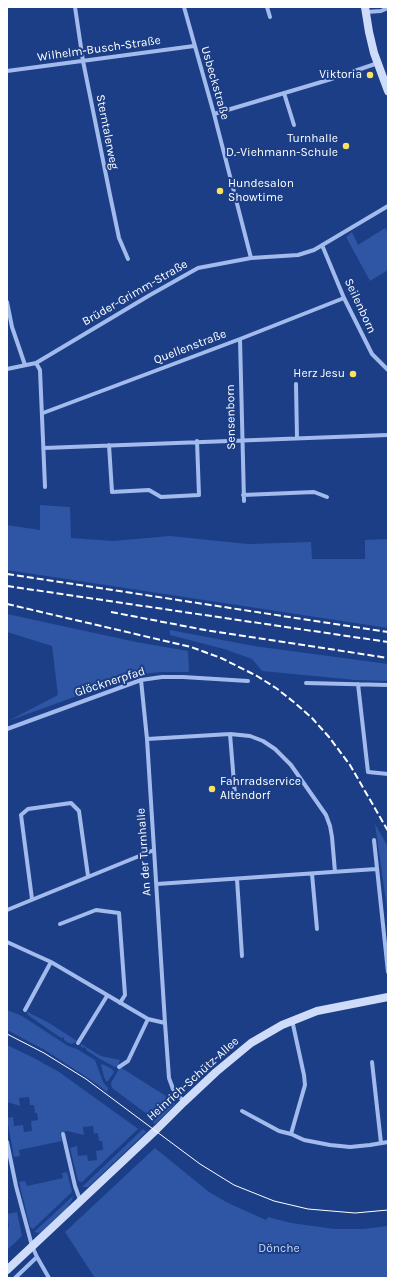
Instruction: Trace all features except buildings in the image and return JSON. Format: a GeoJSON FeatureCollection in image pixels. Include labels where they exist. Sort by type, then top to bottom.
{"type":"FeatureCollection","features":[{"type":"Feature","properties":{"kind":"main road"},"geometry":{"type":"LineString","coordinates":[[365,10],[369,32],[378,63],[384,70],[388,90]]}},
{"type":"Feature","properties":{"kind":"main road","name":"Heinrich-Schütz-Allee"},"geometry":{"type":"LineString","coordinates":[[7,1270],[216,1072],[251,1043],[266,1033],[292,1020],[317,1011],[388,997]]}},
{"type":"Feature","properties":{"kind":"street","name":"Sterntalerweg"},"geometry":{"type":"LineString","coordinates":[[75,7],[82,61],[119,238],[128,259]]}},
{"type":"Feature","properties":{"kind":"street","name":"Usbeckstraße"},"geometry":{"type":"LineString","coordinates":[[184,7],[214,114],[251,258]]}},
{"type":"Feature","properties":{"kind":"street"},"geometry":{"type":"LineString","coordinates":[[267,7],[270,17]]}},
{"type":"Feature","properties":{"kind":"street"},"geometry":{"type":"LineString","coordinates":[[365,10],[382,11],[388,8]]}},
{"type":"Feature","properties":{"kind":"street","name":"Wilhelm-Busch-Straße"},"geometry":{"type":"LineString","coordinates":[[7,71],[194,46]]}},
{"type":"Feature","properties":{"kind":"street"},"geometry":{"type":"LineString","coordinates":[[214,114],[328,80],[378,63]]}},
{"type":"Feature","properties":{"kind":"street"},"geometry":{"type":"LineString","coordinates":[[284,93],[294,125]]}},
{"type":"Feature","properties":{"kind":"street","name":"Brüder-Grimm-Straße"},"geometry":{"type":"LineString","coordinates":[[7,369],[36,363],[198,268],[251,258],[298,255],[314,250],[388,206]]}},
{"type":"Feature","properties":{"kind":"street","name":"Seilenborn"},"geometry":{"type":"LineString","coordinates":[[322,245],[344,298],[372,354],[388,370]]}},
{"type":"Feature","properties":{"kind":"street","name":"Quellenstraße"},"geometry":{"type":"LineString","coordinates":[[43,413],[344,298]]}},
{"type":"Feature","properties":{"kind":"street"},"geometry":{"type":"LineString","coordinates":[[7,302],[12,327],[25,365]]}},
{"type":"Feature","properties":{"kind":"street","name":"Sensenborn"},"geometry":{"type":"LineString","coordinates":[[240,339],[244,501]]}},
{"type":"Feature","properties":{"kind":"street"},"geometry":{"type":"LineString","coordinates":[[36,363],[40,370],[45,487]]}},
{"type":"Feature","properties":{"kind":"street"},"geometry":{"type":"LineString","coordinates":[[296,384],[297,438]]}},
{"type":"Feature","properties":{"kind":"street"},"geometry":{"type":"LineString","coordinates":[[44,448],[197,441],[388,435]]}},
{"type":"Feature","properties":{"kind":"street"},"geometry":{"type":"LineString","coordinates":[[109,445],[112,492],[149,490],[161,497],[199,495],[197,441]]}},
{"type":"Feature","properties":{"kind":"street"},"geometry":{"type":"LineString","coordinates":[[243,495],[314,492],[327,497]]}},
{"type":"Feature","properties":{"kind":"street","name":"Glöcknerpfad"},"geometry":{"type":"LineString","coordinates":[[7,729],[141,680],[162,677],[183,677],[248,681]]}},
{"type":"Feature","properties":{"kind":"street","name":"An der Turnhalle"},"geometry":{"type":"LineString","coordinates":[[141,680],[147,740],[169,1078],[173,1089],[184,1102]]}},
{"type":"Feature","properties":{"kind":"street"},"geometry":{"type":"LineString","coordinates":[[306,683],[388,685]]}},
{"type":"Feature","properties":{"kind":"street"},"geometry":{"type":"LineString","coordinates":[[358,684],[368,772],[388,774]]}},
{"type":"Feature","properties":{"kind":"street"},"geometry":{"type":"LineString","coordinates":[[147,740],[230,734],[250,736],[263,741],[275,749],[291,765],[326,815],[330,826],[335,872]]}},
{"type":"Feature","properties":{"kind":"street"},"geometry":{"type":"LineString","coordinates":[[230,734],[235,795]]}},
{"type":"Feature","properties":{"kind":"street"},"geometry":{"type":"LineString","coordinates":[[32,899],[21,815],[28,808],[71,803],[79,811],[88,876]]}},
{"type":"Feature","properties":{"kind":"street"},"geometry":{"type":"LineString","coordinates":[[374,840],[388,972]]}},
{"type":"Feature","properties":{"kind":"street"},"geometry":{"type":"LineString","coordinates":[[7,910],[154,850]]}},
{"type":"Feature","properties":{"kind":"street"},"geometry":{"type":"LineString","coordinates":[[157,884],[376,869]]}},
{"type":"Feature","properties":{"kind":"street"},"geometry":{"type":"LineString","coordinates":[[312,874],[316,929]]}},
{"type":"Feature","properties":{"kind":"street"},"geometry":{"type":"LineString","coordinates":[[237,879],[242,956]]}},
{"type":"Feature","properties":{"kind":"street"},"geometry":{"type":"LineString","coordinates":[[60,924],[96,910],[119,913],[125,994],[120,1003]]}},
{"type":"Feature","properties":{"kind":"street"},"geometry":{"type":"LineString","coordinates":[[7,942],[51,962],[148,1019],[165,1024]]}},
{"type":"Feature","properties":{"kind":"street"},"geometry":{"type":"LineString","coordinates":[[25,1010],[51,962]]}},
{"type":"Feature","properties":{"kind":"street"},"geometry":{"type":"LineString","coordinates":[[78,1043],[107,996]]}},
{"type":"Feature","properties":{"kind":"street"},"geometry":{"type":"LineString","coordinates":[[119,1067],[128,1061],[148,1019]]}},
{"type":"Feature","properties":{"kind":"street"},"geometry":{"type":"LineString","coordinates":[[291,1134],[305,1085],[292,1020]]}},
{"type":"Feature","properties":{"kind":"street"},"geometry":{"type":"LineString","coordinates":[[372,1062],[381,1143]]}},
{"type":"Feature","properties":{"kind":"street"},"geometry":{"type":"LineString","coordinates":[[242,1111],[279,1131],[291,1134],[304,1140],[350,1147],[388,1142]]}},
{"type":"Feature","properties":{"kind":"street"},"geometry":{"type":"LineString","coordinates":[[63,1134],[80,1201]]}},
{"type":"Feature","properties":{"kind":"street"},"geometry":{"type":"LineString","coordinates":[[7,1142],[16,1186],[32,1246],[49,1278]]}},
{"type":"Feature","properties":{"kind":"street"},"geometry":{"type":"LineString","coordinates":[[15,1278],[37,1257]]}},
{"type":"Feature","properties":{"kind":"green space"},"geometry":{"type":"Polygon","coordinates":[[[385,228],[388,232],[388,270],[370,281],[346,237],[352,232],[358,245],[385,228]]]}},
{"type":"Feature","properties":{"kind":"green space"},"geometry":{"type":"Polygon","coordinates":[[[40,505],[70,507],[71,538],[113,541],[170,536],[248,544],[311,542],[312,559],[365,559],[365,540],[388,539],[388,628],[7,570],[7,525],[40,530],[40,505]]]}},
{"type":"Feature","properties":{"kind":"green space"},"geometry":{"type":"Polygon","coordinates":[[[7,614],[136,642],[188,651],[189,672],[161,672],[135,675],[8,721],[58,695],[52,646],[7,632],[7,614]]]}},
{"type":"Feature","properties":{"kind":"green space"},"geometry":{"type":"Polygon","coordinates":[[[170,630],[254,646],[388,664],[388,681],[355,680],[262,671],[252,659],[224,649],[170,635],[170,630]]]}},
{"type":"Feature","properties":{"kind":"green space"},"geometry":{"type":"Polygon","coordinates":[[[375,824],[388,847],[388,916],[375,824]]]}},
{"type":"Feature","properties":{"kind":"green space"},"geometry":{"type":"Polygon","coordinates":[[[7,1010],[22,1016],[68,1046],[77,1049],[95,1060],[103,1082],[108,1088],[107,1092],[45,1050],[7,1030],[7,1010]]]}},
{"type":"Feature","properties":{"kind":"green space"},"geometry":{"type":"Polygon","coordinates":[[[26,1011],[49,1023],[77,1041],[72,1044],[69,1043],[64,1040],[64,1037],[62,1038],[58,1036],[28,1015],[26,1011]]]}},
{"type":"Feature","properties":{"kind":"green space"},"geometry":{"type":"Polygon","coordinates":[[[81,1044],[101,1056],[120,1060],[118,1066],[115,1067],[100,1059],[86,1050],[86,1048],[81,1047],[81,1044]]]}},
{"type":"Feature","properties":{"kind":"green space"},"geometry":{"type":"Polygon","coordinates":[[[7,1045],[59,1072],[138,1129],[82,1182],[78,1181],[70,1148],[77,1146],[78,1156],[87,1155],[88,1161],[97,1160],[96,1151],[103,1150],[102,1141],[99,1141],[98,1133],[94,1134],[93,1126],[83,1127],[84,1135],[67,1131],[60,1133],[62,1141],[19,1150],[20,1156],[14,1157],[7,1118],[13,1117],[14,1126],[23,1125],[24,1132],[32,1131],[31,1121],[38,1120],[34,1105],[30,1105],[29,1097],[19,1098],[20,1106],[7,1102],[7,1045]]]}},
{"type":"Feature","properties":{"kind":"green space"},"geometry":{"type":"Polygon","coordinates":[[[102,1064],[112,1069],[114,1072],[108,1081],[106,1081],[104,1077],[102,1064]]]}},
{"type":"Feature","properties":{"kind":"green space"},"geometry":{"type":"Polygon","coordinates":[[[120,1067],[166,1096],[165,1103],[151,1117],[112,1088],[111,1083],[120,1067]]]}},
{"type":"Feature","properties":{"kind":"green space"},"geometry":{"type":"Polygon","coordinates":[[[175,1099],[175,1104],[155,1124],[151,1121],[175,1099]]]}},
{"type":"Feature","properties":{"kind":"green space"},"geometry":{"type":"Polygon","coordinates":[[[143,1129],[146,1132],[88,1187],[82,1187],[143,1129]]]}},
{"type":"Feature","properties":{"kind":"green space","name":"Dönche"},"geometry":{"type":"Polygon","coordinates":[[[155,1148],[209,1192],[228,1203],[266,1220],[268,1217],[291,1223],[335,1229],[363,1229],[388,1226],[388,1278],[95,1278],[65,1232],[155,1148]]]}},
{"type":"Feature","properties":{"kind":"green space"},"geometry":{"type":"Polygon","coordinates":[[[67,1172],[72,1192],[33,1229],[30,1227],[19,1182],[25,1181],[27,1186],[63,1178],[62,1173],[67,1172]]]}},
{"type":"Feature","properties":{"kind":"green space"},"geometry":{"type":"Polygon","coordinates":[[[73,1196],[67,1208],[40,1233],[34,1232],[73,1196]]]}},
{"type":"Feature","properties":{"kind":"green space"},"geometry":{"type":"Polygon","coordinates":[[[17,1212],[22,1236],[7,1250],[7,1227],[9,1227],[7,1214],[17,1212]]]}},
{"type":"Feature","properties":{"kind":"tram line"},"geometry":{"type":"LineString","coordinates":[[7,1034],[44,1053],[86,1079],[200,1164],[234,1185],[274,1201],[308,1209],[355,1213],[388,1210]]}},
{"type":"Feature","properties":{"kind":"railway"},"geometry":{"type":"LineString","coordinates":[[7,574],[388,632]]}},
{"type":"Feature","properties":{"kind":"railway"},"geometry":{"type":"LineString","coordinates":[[7,586],[388,642]]}},
{"type":"Feature","properties":{"kind":"railway"},"geometry":{"type":"LineString","coordinates":[[7,604],[191,647],[221,658],[257,676],[276,688],[295,703],[312,718],[329,737],[350,765],[388,831]]}},
{"type":"Feature","properties":{"kind":"railway"},"geometry":{"type":"LineString","coordinates":[[111,612],[205,630],[388,658]]}},
{"type":"Feature","properties":{"kind":"place","name":"Viktoria"},"geometry":{"type":"Point","coordinates":[370,75]}},
{"type":"Feature","properties":{"kind":"place","name":"Turnhalle D.-Viehmann-Schule"},"geometry":{"type":"Point","coordinates":[346,146]}},
{"type":"Feature","properties":{"kind":"place","name":"Hundesalon Showtime"},"geometry":{"type":"Point","coordinates":[220,191]}},
{"type":"Feature","properties":{"kind":"place","name":"Herz Jesu"},"geometry":{"type":"Point","coordinates":[353,374]}},
{"type":"Feature","properties":{"kind":"place","name":"Fahrradservice Altendorf"},"geometry":{"type":"Point","coordinates":[212,789]}}]}
